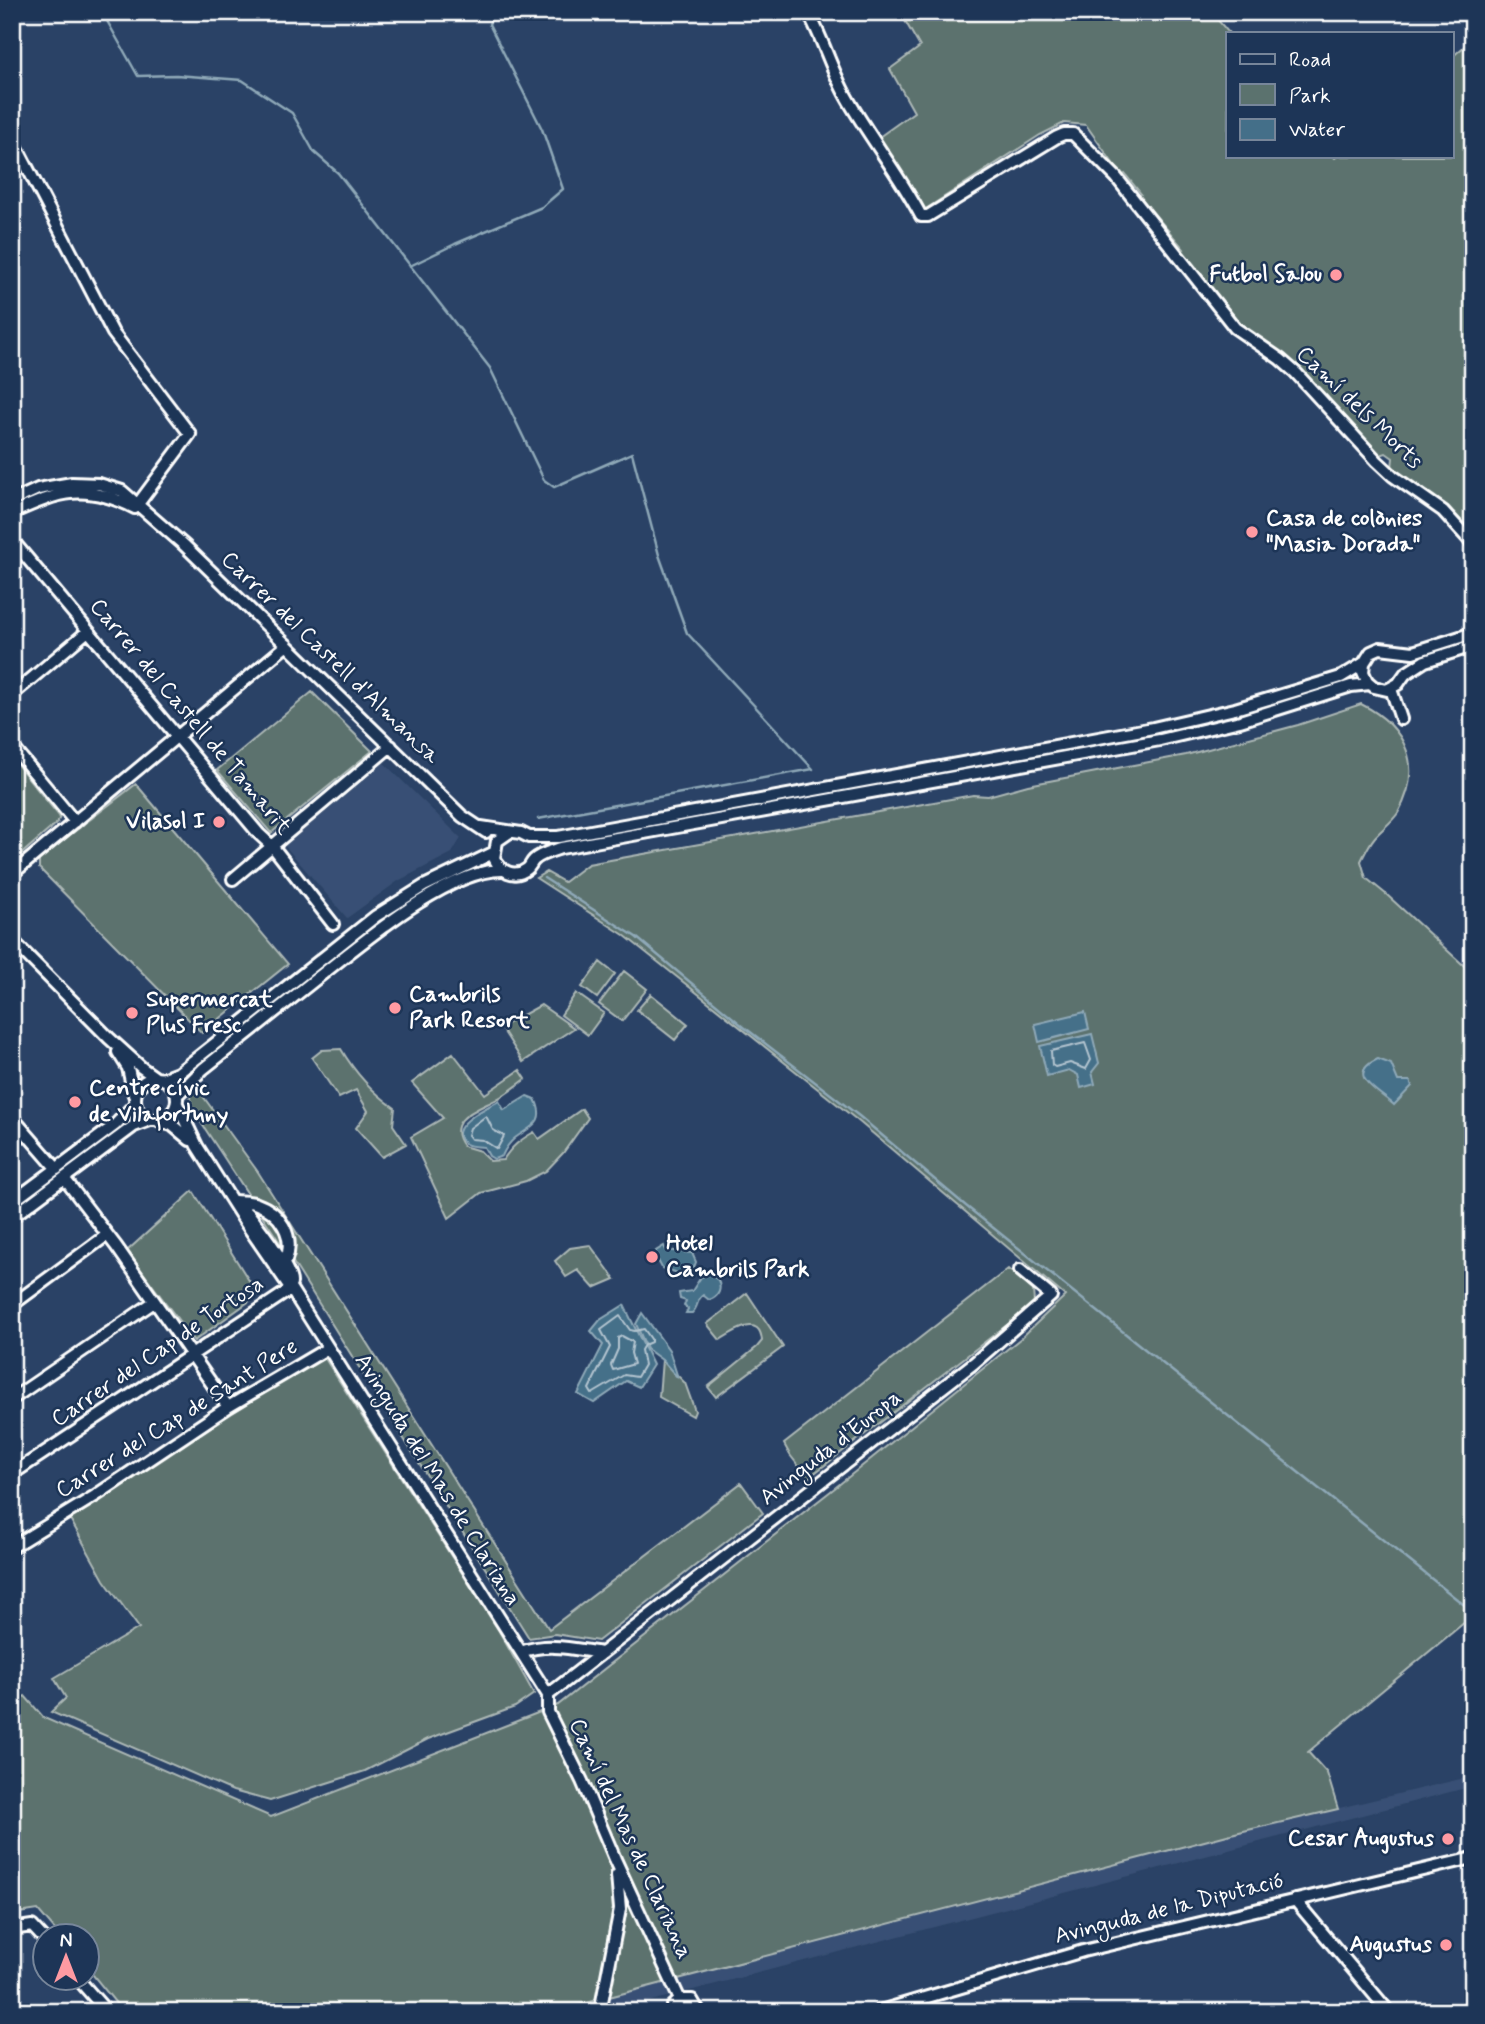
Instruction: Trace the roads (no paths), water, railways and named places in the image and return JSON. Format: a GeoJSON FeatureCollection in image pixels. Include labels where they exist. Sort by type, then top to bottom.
{"type":"FeatureCollection","features":[{"type":"Feature","properties":{"kind":"street","name":"Camí dels Morts"},"geometry":{"type":"LineString","coordinates":[[808,12],[846,96],[921,216],[928,216],[1057,137],[1073,134],[1116,177],[1236,328],[1296,373],[1380,464],[1443,511],[1473,544]]}},
{"type":"Feature","properties":{"kind":"street"},"geometry":{"type":"LineString","coordinates":[[12,138],[113,333],[190,434],[136,506]]}},
{"type":"Feature","properties":{"kind":"street","name":"Carrer del Castell d'Almansa"},"geometry":{"type":"LineString","coordinates":[[12,501],[37,489],[72,483],[99,484],[122,491],[136,506]]}},
{"type":"Feature","properties":{"kind":"street","name":"Carrer del Castell d'Almansa"},"geometry":{"type":"LineString","coordinates":[[12,513],[60,493],[90,493],[136,506],[153,517],[462,816],[481,827],[494,839],[494,849]]}},
{"type":"Feature","properties":{"kind":"street","name":"Carrer del Castell de Tamarit"},"geometry":{"type":"LineString","coordinates":[[12,540],[259,834],[273,846],[333,924]]}},
{"type":"Feature","properties":{"kind":"street"},"geometry":{"type":"LineString","coordinates":[[12,695],[88,631]]}},
{"type":"Feature","properties":{"kind":"street"},"geometry":{"type":"LineString","coordinates":[[12,1217],[115,1125],[135,1100],[142,1083],[178,1073],[376,916],[424,886],[494,849],[503,835],[512,832],[529,837],[558,837],[1153,728],[1288,694],[1341,677],[1364,663],[1375,649],[1384,648],[1397,652],[1423,650],[1473,633]]}},
{"type":"Feature","properties":{"kind":"street"},"geometry":{"type":"LineString","coordinates":[[12,874],[286,645]]}},
{"type":"Feature","properties":{"kind":"street"},"geometry":{"type":"LineString","coordinates":[[1364,663],[1365,677],[1370,684],[1378,689],[1391,689],[1405,674],[1425,662],[1473,646]]}},
{"type":"Feature","properties":{"kind":"street"},"geometry":{"type":"LineString","coordinates":[[1397,652],[1404,662],[1405,674]]}},
{"type":"Feature","properties":{"kind":"street"},"geometry":{"type":"LineString","coordinates":[[534,860],[561,848],[1160,740],[1240,721],[1351,686],[1370,684]]}},
{"type":"Feature","properties":{"kind":"street"},"geometry":{"type":"LineString","coordinates":[[1391,689],[1401,719]]}},
{"type":"Feature","properties":{"kind":"street"},"geometry":{"type":"LineString","coordinates":[[12,746],[75,821]]}},
{"type":"Feature","properties":{"kind":"street"},"geometry":{"type":"LineString","coordinates":[[233,879],[391,746]]}},
{"type":"Feature","properties":{"kind":"street","name":"Carrer del Castell d'Almansa"},"geometry":{"type":"LineString","coordinates":[[481,827],[512,832]]}},
{"type":"Feature","properties":{"kind":"street"},"geometry":{"type":"LineString","coordinates":[[12,1202],[61,1174],[134,1126],[170,1115],[177,1100],[203,1069],[395,919],[429,897],[486,871],[502,870],[511,873],[529,868],[534,860],[534,845],[529,837]]}},
{"type":"Feature","properties":{"kind":"street"},"geometry":{"type":"LineString","coordinates":[[494,849],[496,862],[502,870]]}},
{"type":"Feature","properties":{"kind":"street"},"geometry":{"type":"LineString","coordinates":[[12,940],[142,1068],[172,1085],[177,1100]]}},
{"type":"Feature","properties":{"kind":"street"},"geometry":{"type":"LineString","coordinates":[[109,1038],[128,1068],[135,1100],[142,1116],[154,1120]]}},
{"type":"Feature","properties":{"kind":"street","name":"Avinguda del Mas de Clariana"},"geometry":{"type":"LineString","coordinates":[[177,1100],[184,1123],[248,1228],[291,1289],[548,1695]]}},
{"type":"Feature","properties":{"kind":"street"},"geometry":{"type":"LineString","coordinates":[[12,1116],[61,1174],[107,1235],[228,1407]]}},
{"type":"Feature","properties":{"kind":"street","name":"Avinguda del Mas de Clariana"},"geometry":{"type":"LineString","coordinates":[[154,1120],[181,1130],[197,1146]]}},
{"type":"Feature","properties":{"kind":"street","name":"Avinguda del Mas de Clariana"},"geometry":{"type":"LineString","coordinates":[[234,1202],[256,1203],[276,1216],[289,1237],[286,1259],[277,1261],[261,1236],[248,1228]]}},
{"type":"Feature","properties":{"kind":"street","name":"Avinguda del Mas de Clariana"},"geometry":{"type":"LineString","coordinates":[[234,1202],[248,1213],[282,1261],[292,1277],[291,1289]]}},
{"type":"Feature","properties":{"kind":"street"},"geometry":{"type":"LineString","coordinates":[[12,1305],[107,1235]]}},
{"type":"Feature","properties":{"kind":"street","name":"Avinguda d'Europa"},"geometry":{"type":"LineString","coordinates":[[548,1695],[974,1363],[1051,1296],[1020,1270]]}},
{"type":"Feature","properties":{"kind":"street","name":"Carrer del Cap de Tortosa"},"geometry":{"type":"LineString","coordinates":[[12,1474],[291,1289]]}},
{"type":"Feature","properties":{"kind":"street"},"geometry":{"type":"LineString","coordinates":[[12,1399],[154,1302]]}},
{"type":"Feature","properties":{"kind":"street","name":"Carrer del Cap de Sant Pere"},"geometry":{"type":"LineString","coordinates":[[12,1547],[95,1496],[228,1407],[328,1348]]}},
{"type":"Feature","properties":{"kind":"street"},"geometry":{"type":"LineString","coordinates":[[521,1652],[548,1646],[602,1653]]}},
{"type":"Feature","properties":{"kind":"street"},"geometry":{"type":"LineString","coordinates":[[577,1672],[583,1654],[578,1649]]}},
{"type":"Feature","properties":{"kind":"street","name":"Camí del Mas de Clariana"},"geometry":{"type":"LineString","coordinates":[[548,1695],[548,1712],[681,2000]]}},
{"type":"Feature","properties":{"kind":"street","name":"Avinguda de la Diputació"},"geometry":{"type":"LineString","coordinates":[[877,2012],[898,2009],[1039,1963],[1473,1858]]}},
{"type":"Feature","properties":{"kind":"street"},"geometry":{"type":"LineString","coordinates":[[600,2012],[620,1909],[620,1884],[615,1859]]}},
{"type":"Feature","properties":{"kind":"street"},"geometry":{"type":"LineString","coordinates":[[1295,1900],[1389,2012]]}},
{"type":"Feature","properties":{"kind":"street"},"geometry":{"type":"LineString","coordinates":[[12,1928],[32,1926]]}},
{"type":"Feature","properties":{"kind":"street"},"geometry":{"type":"LineString","coordinates":[[90,1993],[107,2012]]}},
{"type":"Feature","properties":{"kind":"street"},"geometry":{"type":"LineString","coordinates":[[674,2012],[673,2006],[681,2000],[692,2000],[699,2012]]}},
{"type":"Feature","properties":{"kind":"water"},"geometry":{"type":"Polygon","coordinates":[[[1085,1012],[1089,1029],[1039,1042],[1035,1024],[1085,1012]]]}},
{"type":"Feature","properties":{"kind":"water"},"geometry":{"type":"Polygon","coordinates":[[[1092,1034],[1099,1063],[1092,1072],[1095,1084],[1081,1088],[1078,1075],[1069,1070],[1047,1076],[1040,1046],[1092,1034]]]}},
{"type":"Feature","properties":{"kind":"water"},"geometry":{"type":"Polygon","coordinates":[[[1378,1059],[1391,1064],[1398,1081],[1410,1081],[1412,1086],[1394,1105],[1373,1089],[1364,1077],[1368,1065],[1378,1059]]]}},
{"type":"Feature","properties":{"kind":"water"},"geometry":{"type":"Polygon","coordinates":[[[527,1096],[535,1099],[538,1119],[532,1127],[511,1142],[502,1156],[494,1159],[484,1147],[468,1145],[460,1138],[459,1132],[463,1125],[478,1113],[499,1101],[504,1110],[527,1096]]]}},
{"type":"Feature","properties":{"kind":"water"},"geometry":{"type":"Polygon","coordinates":[[[664,1246],[666,1250],[692,1253],[696,1262],[691,1275],[682,1278],[675,1272],[662,1268],[655,1255],[656,1251],[664,1246]]]}},
{"type":"Feature","properties":{"kind":"water"},"geometry":{"type":"Polygon","coordinates":[[[709,1274],[718,1280],[720,1289],[717,1295],[709,1300],[703,1295],[694,1311],[686,1313],[686,1301],[680,1299],[679,1293],[692,1291],[701,1277],[709,1274]]]}},
{"type":"Feature","properties":{"kind":"water"},"geometry":{"type":"Polygon","coordinates":[[[624,1305],[653,1365],[639,1387],[626,1381],[594,1403],[578,1394],[603,1345],[591,1331],[600,1320],[624,1305]]]}},
{"type":"Feature","properties":{"kind":"water"},"geometry":{"type":"Polygon","coordinates":[[[642,1313],[669,1350],[678,1378],[662,1360],[647,1349],[636,1324],[642,1313]]]}},
{"type":"Feature","properties":{"kind":"waterway"},"geometry":{"type":"LineString","coordinates":[[102,12],[138,76],[176,75],[242,80],[292,113],[314,152],[338,173],[490,368],[544,480],[554,487],[632,453],[659,555],[687,633],[813,769],[538,819]]}},
{"type":"Feature","properties":{"kind":"waterway"},"geometry":{"type":"LineString","coordinates":[[410,266],[542,207],[563,189],[542,129],[489,24],[494,12]]}},
{"type":"Feature","properties":{"kind":"waterway"},"geometry":{"type":"LineString","coordinates":[[544,878],[636,937],[744,1027],[859,1116],[966,1206],[1473,1612]]}},
{"type":"Feature","properties":{"kind":"place","name":"Futbol Salou"},"geometry":{"type":"Point","coordinates":[1336,275]}},
{"type":"Feature","properties":{"kind":"place","name":"Casa de colònies \"Masia Dorada\""},"geometry":{"type":"Point","coordinates":[1252,532]}},
{"type":"Feature","properties":{"kind":"place","name":"Vilasol I"},"geometry":{"type":"Point","coordinates":[219,822]}},
{"type":"Feature","properties":{"kind":"place","name":"Cambrils Park Resort"},"geometry":{"type":"Point","coordinates":[395,1008]}},
{"type":"Feature","properties":{"kind":"place","name":"Supermercat Plus Fresc"},"geometry":{"type":"Point","coordinates":[132,1013]}},
{"type":"Feature","properties":{"kind":"place","name":"Centre cívic de Vilafortuny"},"geometry":{"type":"Point","coordinates":[75,1102]}},
{"type":"Feature","properties":{"kind":"place","name":"Hotel Cambrils Park"},"geometry":{"type":"Point","coordinates":[652,1257]}},
{"type":"Feature","properties":{"kind":"place","name":"Cesar Augustus"},"geometry":{"type":"Point","coordinates":[1448,1839]}},
{"type":"Feature","properties":{"kind":"place","name":"Augustus"},"geometry":{"type":"Point","coordinates":[1446,1945]}}]}
